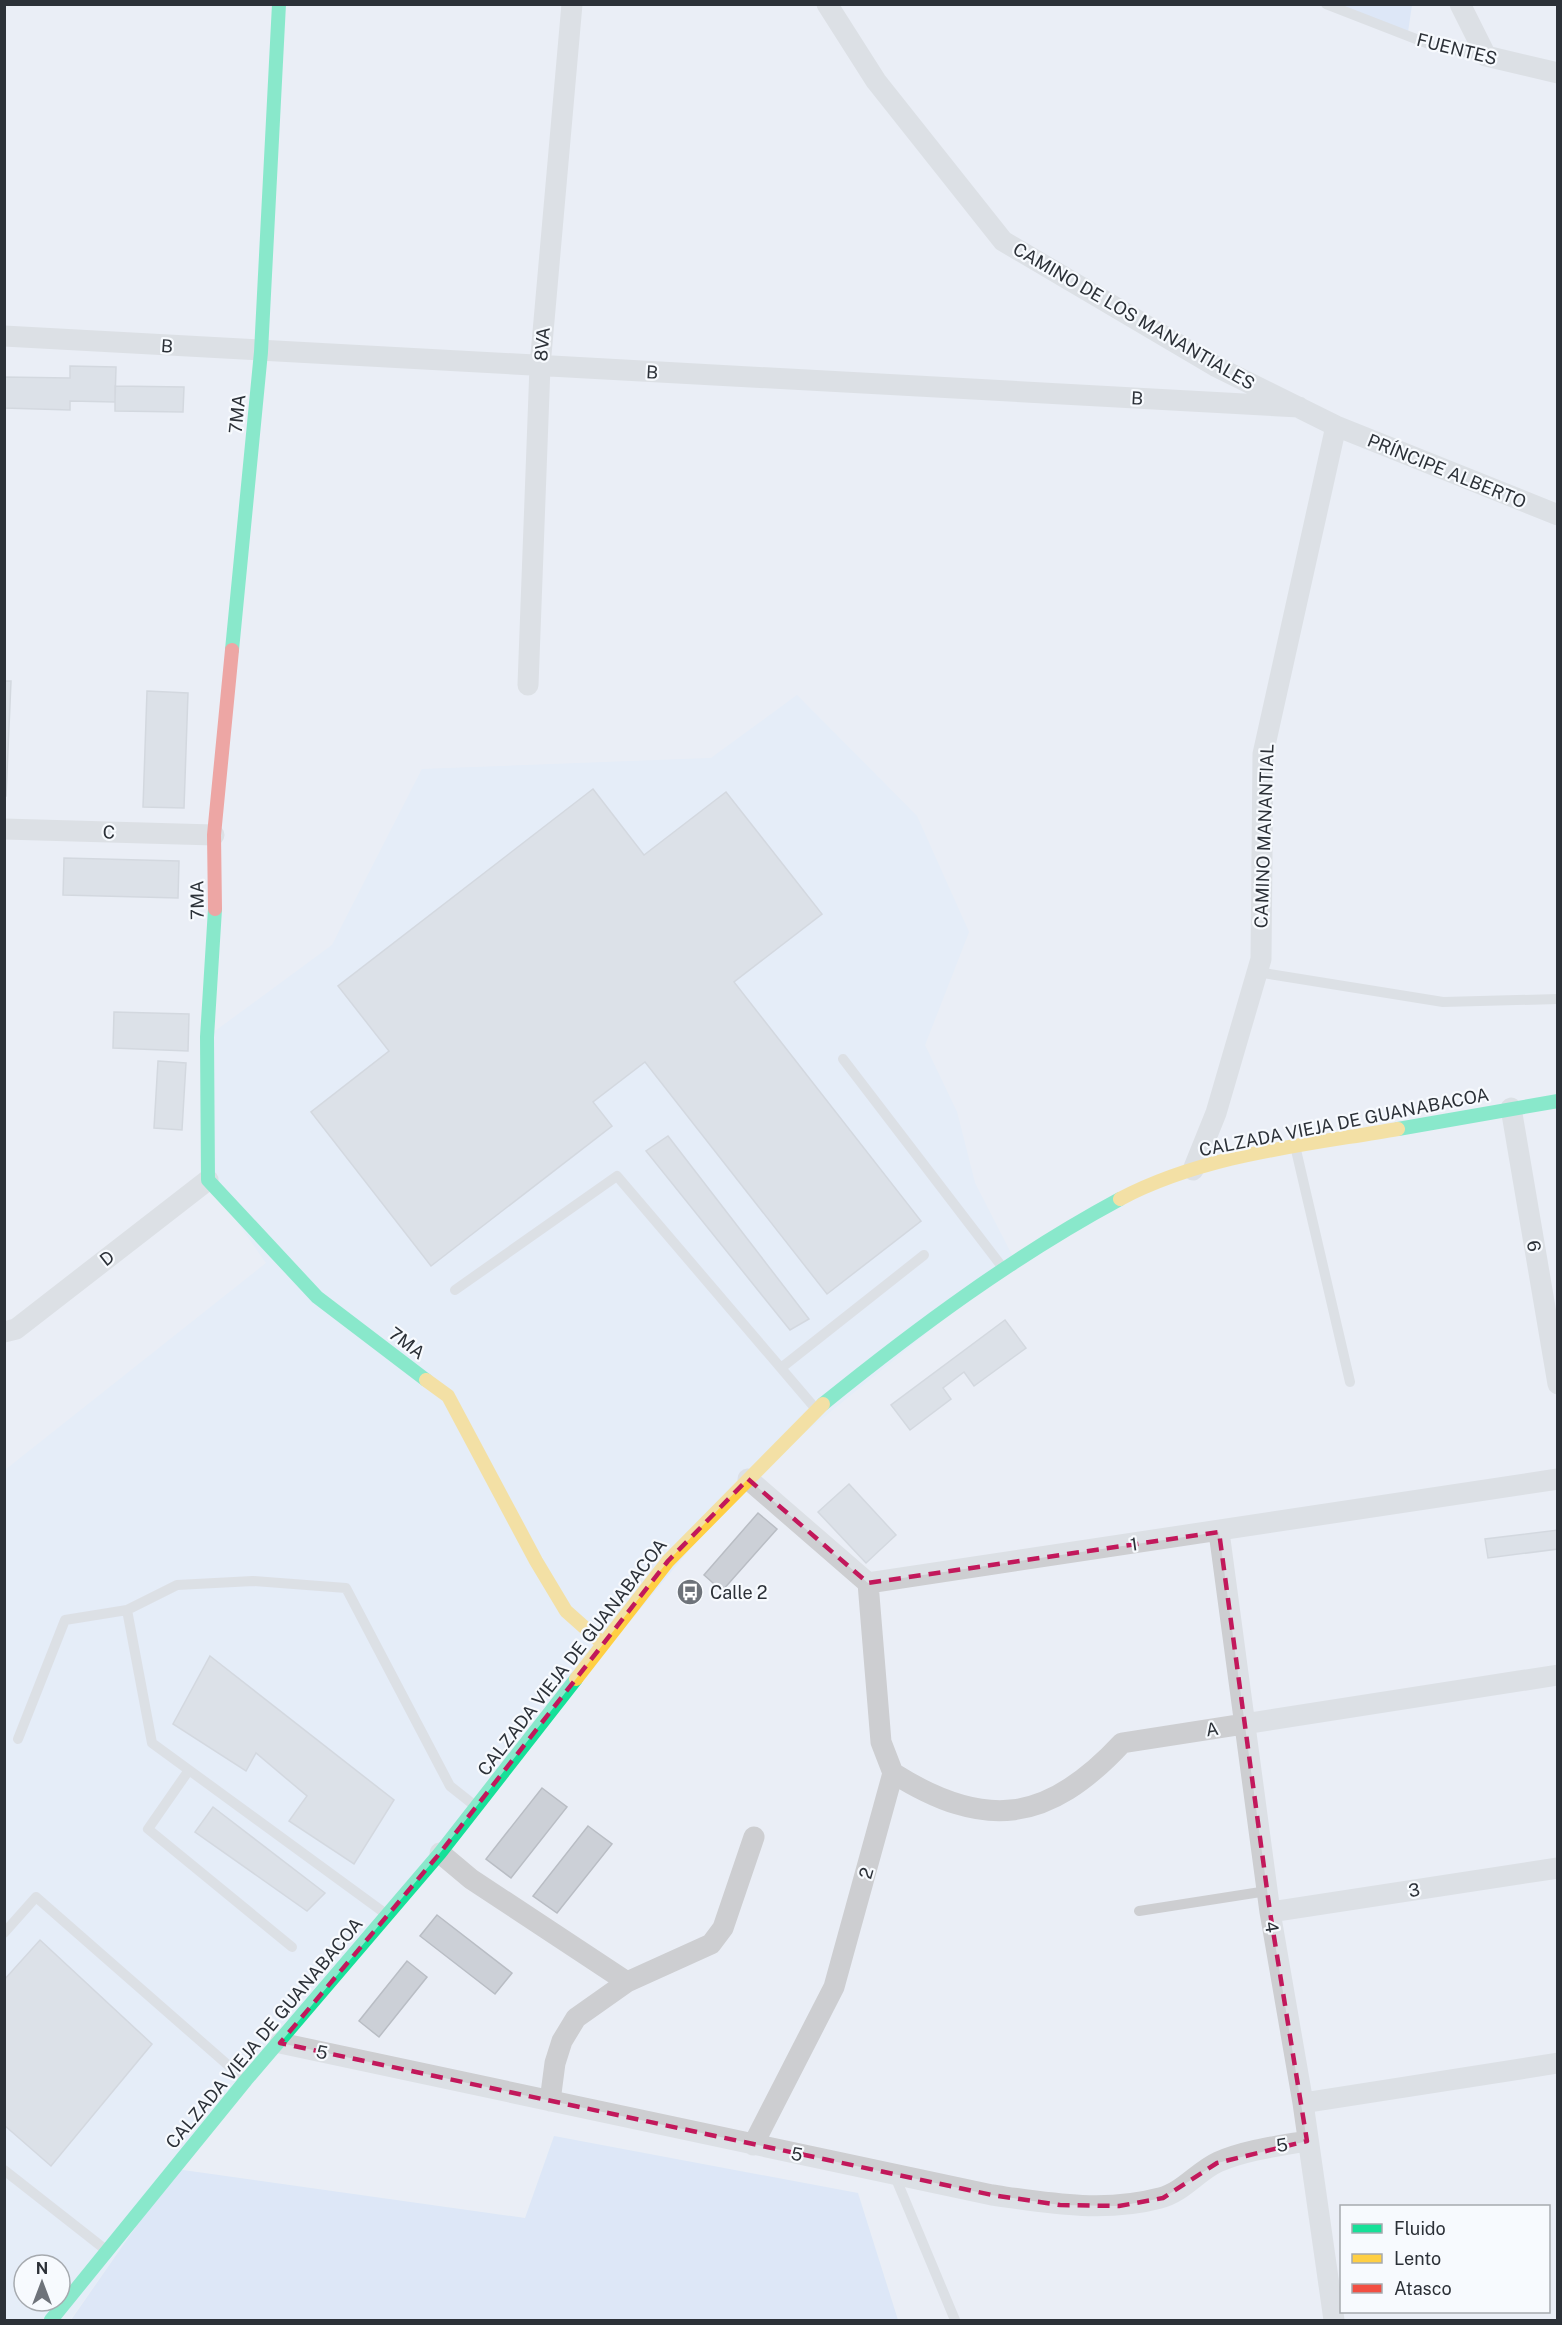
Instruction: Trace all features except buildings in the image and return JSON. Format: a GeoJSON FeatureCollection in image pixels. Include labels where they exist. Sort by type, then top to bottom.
{"type":"FeatureCollection","features":[{"type":"Feature","properties":{"kind":"main road","name":"7MA"},"geometry":{"type":"LineString","coordinates":[[279,4],[261,352],[214,835],[215,928],[207,1037],[208,1180],[317,1297],[448,1396],[536,1561],[566,1611],[602,1643]]}},
{"type":"Feature","properties":{"kind":"main road","name":"CALZADA VIEJA DE GUANABACOA"},"geometry":{"type":"LineString","coordinates":[[51,2320],[246,2080],[280,2043],[440,1853],[668,1561],[816,1410],[894,1346],[1003,1269],[1067,1228],[1125,1197],[1193,1170],[1295,1147],[1557,1101]]}},
{"type":"Feature","properties":{"kind":"street","name":"8VA"},"geometry":{"type":"LineString","coordinates":[[528,685],[540,366],[572,4]]}},
{"type":"Feature","properties":{"kind":"street","name":"CAMINO DE LOS MANANTIALES"},"geometry":{"type":"LineString","coordinates":[[827,4],[876,81],[1003,241],[1215,366],[1336,426]]}},
{"type":"Feature","properties":{"kind":"street"},"geometry":{"type":"LineString","coordinates":[[1460,4],[1486,56]]}},
{"type":"Feature","properties":{"kind":"street","name":"FUENTES"},"geometry":{"type":"LineString","coordinates":[[1486,56],[1557,73]]}},
{"type":"Feature","properties":{"kind":"street","name":"B"},"geometry":{"type":"LineString","coordinates":[[4,336],[261,352],[1299,407]]}},
{"type":"Feature","properties":{"kind":"street","name":"PRÍNCIPE ALBERTO"},"geometry":{"type":"LineString","coordinates":[[1336,426],[1557,515]]}},
{"type":"Feature","properties":{"kind":"street","name":"CAMINO MANANTIAL"},"geometry":{"type":"LineString","coordinates":[[1193,1170],[1215,1113],[1261,959],[1263,754],[1336,426]]}},
{"type":"Feature","properties":{"kind":"street","name":"C"},"geometry":{"type":"LineString","coordinates":[[4,829],[214,835]]}},
{"type":"Feature","properties":{"kind":"street","name":"6"},"geometry":{"type":"LineString","coordinates":[[1511,1108],[1557,1384]]}},
{"type":"Feature","properties":{"kind":"street","name":"D"},"geometry":{"type":"LineString","coordinates":[[4,1332],[16,1329],[208,1180]]}},
{"type":"Feature","properties":{"kind":"street"},"geometry":{"type":"LineString","coordinates":[[748,1479],[868,1583],[881,1742],[893,1773]]}},
{"type":"Feature","properties":{"kind":"street","name":"1"},"geometry":{"type":"LineString","coordinates":[[868,1583],[1219,1532],[1557,1479]]}},
{"type":"Feature","properties":{"kind":"street","name":"4"},"geometry":{"type":"LineString","coordinates":[[1219,1532],[1270,1912],[1303,2103],[1334,2320]]}},
{"type":"Feature","properties":{"kind":"street","name":"A"},"geometry":{"type":"LineString","coordinates":[[893,1773],[923,1792],[962,1807],[987,1811],[1017,1810],[1070,1791],[1101,1767],[1122,1743],[1557,1675]]}},
{"type":"Feature","properties":{"kind":"street","name":"2"},"geometry":{"type":"LineString","coordinates":[[753,2145],[834,1987],[893,1773]]}},
{"type":"Feature","properties":{"kind":"street"},"geometry":{"type":"LineString","coordinates":[[550,2102],[555,2063],[562,2042],[576,2018],[627,1982],[711,1944],[723,1928],[754,1837]]}},
{"type":"Feature","properties":{"kind":"street"},"geometry":{"type":"LineString","coordinates":[[440,1853],[471,1879],[627,1982]]}},
{"type":"Feature","properties":{"kind":"street","name":"3"},"geometry":{"type":"LineString","coordinates":[[1270,1912],[1557,1868]]}},
{"type":"Feature","properties":{"kind":"street","name":"5"},"geometry":{"type":"LineString","coordinates":[[280,2043],[992,2195],[1060,2205],[1119,2206],[1163,2198],[1217,2163],[1265,2148],[1307,2141]]}},
{"type":"Feature","properties":{"kind":"street"},"geometry":{"type":"LineString","coordinates":[[1303,2103],[1557,2063]]}},
{"type":"Feature","properties":{"kind":"lane","name":"FUENTES"},"geometry":{"type":"LineString","coordinates":[[1326,4],[1434,46],[1486,56]]}},
{"type":"Feature","properties":{"kind":"lane"},"geometry":{"type":"LineString","coordinates":[[1257,972],[1443,1002],[1557,999]]}},
{"type":"Feature","properties":{"kind":"lane"},"geometry":{"type":"LineString","coordinates":[[843,1059],[1003,1269]]}},
{"type":"Feature","properties":{"kind":"lane"},"geometry":{"type":"LineString","coordinates":[[1295,1147],[1350,1382]]}},
{"type":"Feature","properties":{"kind":"lane"},"geometry":{"type":"LineString","coordinates":[[455,1290],[617,1176],[816,1410]]}},
{"type":"Feature","properties":{"kind":"lane"},"geometry":{"type":"LineString","coordinates":[[781,1368],[924,1255]]}},
{"type":"Feature","properties":{"kind":"lane"},"geometry":{"type":"LineString","coordinates":[[18,1739],[65,1620],[127,1610],[177,1585],[253,1581],[346,1588],[450,1786],[477,1807]]}},
{"type":"Feature","properties":{"kind":"lane"},"geometry":{"type":"LineString","coordinates":[[127,1610],[152,1743],[386,1915]]}},
{"type":"Feature","properties":{"kind":"lane"},"geometry":{"type":"LineString","coordinates":[[189,1770],[148,1829],[292,1947]]}},
{"type":"Feature","properties":{"kind":"lane"},"geometry":{"type":"LineString","coordinates":[[1139,1911],[1267,1891]]}},
{"type":"Feature","properties":{"kind":"lane"},"geometry":{"type":"LineString","coordinates":[[4,1933],[36,1897],[246,2080]]}},
{"type":"Feature","properties":{"kind":"lane"},"geometry":{"type":"LineString","coordinates":[[4,2170],[106,2250]]}},
{"type":"Feature","properties":{"kind":"lane"},"geometry":{"type":"LineString","coordinates":[[894,2174],[955,2320]]}},
{"type":"Feature","properties":{"kind":"highlighted area"},"geometry":{"type":"Polygon","coordinates":[[[748,1479],[868,1583],[1219,1532],[1270,1912],[1307,2141],[1217,2163],[1163,2198],[1119,2206],[1060,2205],[992,2195],[280,2043],[440,1853],[668,1561],[748,1479]]]}},
{"type":"Feature","properties":{"kind":"shaded area"},"geometry":{"type":"Polygon","coordinates":[[[1332,5],[1412,5],[1408,32],[1332,5]]]}},
{"type":"Feature","properties":{"kind":"shaded area"},"geometry":{"type":"Polygon","coordinates":[[[797,695],[917,816],[969,932],[925,1045],[957,1112],[975,1183],[1015,1261],[748,1479],[176,2169],[70,2320],[5,2320],[5,1470],[266,1263],[208,1180],[207,1037],[332,945],[422,769],[711,758],[797,695]]]}},
{"type":"Feature","properties":{"kind":"shaded area"},"geometry":{"type":"Polygon","coordinates":[[[554,2136],[858,2193],[898,2320],[71,2320],[176,2169],[525,2218],[554,2136]]]}},
{"type":"Feature","properties":{"kind":"traffic: fast"},"geometry":{"type":"LineString","coordinates":[[232,650],[261,352],[279,4]]}},
{"type":"Feature","properties":{"kind":"traffic: fast"},"geometry":{"type":"LineString","coordinates":[[215,909],[207,1037],[208,1180],[317,1297],[426,1380]]}},
{"type":"Feature","properties":{"kind":"traffic: fast"},"geometry":{"type":"LineString","coordinates":[[1398,1129],[1558,1101]]}},
{"type":"Feature","properties":{"kind":"traffic: fast"},"geometry":{"type":"LineString","coordinates":[[823,1404],[967,1294],[1042,1244],[1120,1199]]}},
{"type":"Feature","properties":{"kind":"traffic: fast"},"geometry":{"type":"LineString","coordinates":[[51,2320],[246,2080],[440,1853],[576,1679]]}},
{"type":"Feature","properties":{"kind":"traffic: slow"},"geometry":{"type":"LineString","coordinates":[[1120,1199],[1186,1171],[1221,1161],[1292,1146],[1398,1129]]}},
{"type":"Feature","properties":{"kind":"traffic: slow"},"geometry":{"type":"LineString","coordinates":[[426,1380],[448,1396],[536,1561],[566,1611],[602,1643]]}},
{"type":"Feature","properties":{"kind":"traffic: slow"},"geometry":{"type":"LineString","coordinates":[[576,1679],[668,1561],[823,1404]]}},
{"type":"Feature","properties":{"kind":"traffic: jam"},"geometry":{"type":"LineString","coordinates":[[215,909],[214,835],[232,650]]}},
{"type":"Feature","properties":{"kind":"place","name":"Calle 2"},"geometry":{"type":"Point","coordinates":[690,1592]}}]}
